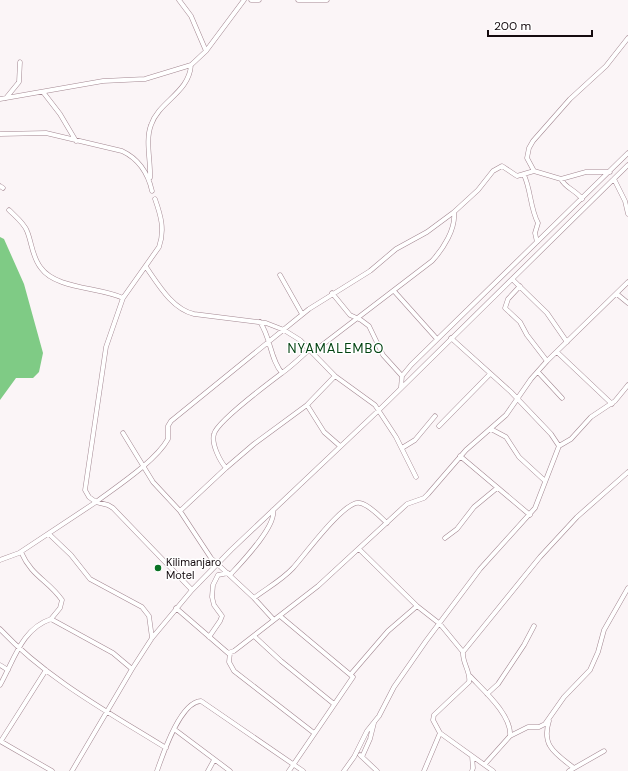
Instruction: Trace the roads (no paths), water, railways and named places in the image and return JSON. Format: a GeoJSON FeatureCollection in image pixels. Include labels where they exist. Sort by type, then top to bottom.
{"type":"FeatureCollection","features":[{"type":"Feature","properties":{"kind":"street"},"geometry":{"type":"LineString","coordinates":[[179,0],[191,16],[206,51]]}},
{"type":"Feature","properties":{"kind":"street"},"geometry":{"type":"LineString","coordinates":[[0,99],[107,81],[145,79],[191,65],[206,51],[244,0]]}},
{"type":"Feature","properties":{"kind":"street"},"geometry":{"type":"LineString","coordinates":[[252,0],[259,0]]}},
{"type":"Feature","properties":{"kind":"street"},"geometry":{"type":"LineString","coordinates":[[298,0],[327,0]]}},
{"type":"Feature","properties":{"kind":"street"},"geometry":{"type":"LineString","coordinates":[[534,171],[527,158],[529,148],[533,141],[570,99],[606,66],[628,38]]}},
{"type":"Feature","properties":{"kind":"street"},"geometry":{"type":"LineString","coordinates":[[6,99],[19,82],[20,62]]}},
{"type":"Feature","properties":{"kind":"street"},"geometry":{"type":"LineString","coordinates":[[152,192],[150,180],[149,133],[151,125],[158,112],[190,76],[191,65]]}},
{"type":"Feature","properties":{"kind":"street"},"geometry":{"type":"LineString","coordinates":[[43,92],[60,114],[76,141]]}},
{"type":"Feature","properties":{"kind":"street"},"geometry":{"type":"LineString","coordinates":[[0,134],[46,133],[122,151],[129,155],[143,168],[150,180]]}},
{"type":"Feature","properties":{"kind":"street"},"geometry":{"type":"LineString","coordinates":[[401,387],[402,376],[411,365],[628,153]]}},
{"type":"Feature","properties":{"kind":"street"},"geometry":{"type":"LineString","coordinates":[[0,560],[21,552],[49,534],[96,502],[143,466],[167,442],[169,437],[168,426],[171,421],[270,342],[302,314],[370,270],[396,250],[427,232],[454,212],[474,195],[493,171],[500,166],[517,176],[534,171],[561,178],[586,172],[610,172]]}},
{"type":"Feature","properties":{"kind":"street"},"geometry":{"type":"LineString","coordinates":[[72,771],[132,668],[152,638],[192,590],[273,510],[379,410],[628,166]]}},
{"type":"Feature","properties":{"kind":"street"},"geometry":{"type":"LineString","coordinates":[[524,175],[530,190],[534,215],[538,222],[534,233],[537,242]]}},
{"type":"Feature","properties":{"kind":"street"},"geometry":{"type":"LineString","coordinates":[[561,178],[564,184],[577,192],[582,199]]}},
{"type":"Feature","properties":{"kind":"street"},"geometry":{"type":"LineString","coordinates":[[614,179],[625,201],[628,214]]}},
{"type":"Feature","properties":{"kind":"street"},"geometry":{"type":"LineString","coordinates":[[155,199],[161,219],[162,233],[159,247],[123,298],[103,363],[85,490],[89,497],[96,502],[108,505],[117,513],[192,590]]}},
{"type":"Feature","properties":{"kind":"street"},"geometry":{"type":"LineString","coordinates":[[10,210],[26,229],[37,261],[45,273],[55,280],[63,283],[104,291],[123,298]]}},
{"type":"Feature","properties":{"kind":"street"},"geometry":{"type":"LineString","coordinates":[[226,468],[218,456],[213,436],[214,432],[236,410],[311,350],[394,291],[436,256],[453,226],[454,212]]}},
{"type":"Feature","properties":{"kind":"street"},"geometry":{"type":"LineString","coordinates":[[146,267],[169,297],[184,310],[194,314],[260,322],[284,330],[311,350],[335,376],[372,403],[379,410],[402,448],[416,477]]}},
{"type":"Feature","properties":{"kind":"street"},"geometry":{"type":"LineString","coordinates":[[280,275],[302,314]]}},
{"type":"Feature","properties":{"kind":"street"},"geometry":{"type":"LineString","coordinates":[[512,279],[548,313],[567,342]]}},
{"type":"Feature","properties":{"kind":"street"},"geometry":{"type":"LineString","coordinates":[[314,733],[234,671],[229,662],[230,654],[318,586],[407,504],[424,498],[460,456],[491,429],[518,399],[548,361],[628,282]]}},
{"type":"Feature","properties":{"kind":"street"},"geometry":{"type":"LineString","coordinates":[[520,286],[508,299],[505,308],[520,322],[527,335],[548,361]]}},
{"type":"Feature","properties":{"kind":"street"},"geometry":{"type":"LineString","coordinates":[[394,291],[437,339]]}},
{"type":"Feature","properties":{"kind":"street"},"geometry":{"type":"LineString","coordinates":[[332,294],[346,311],[369,326],[387,362],[402,376]]}},
{"type":"Feature","properties":{"kind":"street"},"geometry":{"type":"LineString","coordinates":[[617,294],[628,303]]}},
{"type":"Feature","properties":{"kind":"street"},"geometry":{"type":"LineString","coordinates":[[260,322],[270,342],[276,364],[282,373]]}},
{"type":"Feature","properties":{"kind":"street"},"geometry":{"type":"LineString","coordinates":[[451,338],[518,399],[551,434],[559,446]]}},
{"type":"Feature","properties":{"kind":"street"},"geometry":{"type":"LineString","coordinates":[[557,352],[612,404]]}},
{"type":"Feature","properties":{"kind":"street"},"geometry":{"type":"LineString","coordinates":[[538,372],[562,398]]}},
{"type":"Feature","properties":{"kind":"street"},"geometry":{"type":"LineString","coordinates":[[439,426],[490,374]]}},
{"type":"Feature","properties":{"kind":"street"},"geometry":{"type":"LineString","coordinates":[[180,511],[257,441],[307,405],[335,376]]}},
{"type":"Feature","properties":{"kind":"street"},"geometry":{"type":"LineString","coordinates":[[344,771],[356,752],[363,736],[374,722],[394,687],[426,641],[480,569],[530,515],[538,500],[544,480],[555,460],[559,446],[567,442],[591,417],[612,404],[628,385]]}},
{"type":"Feature","properties":{"kind":"street"},"geometry":{"type":"LineString","coordinates":[[307,405],[324,432],[340,446]]}},
{"type":"Feature","properties":{"kind":"street"},"geometry":{"type":"LineString","coordinates":[[402,448],[415,440],[435,416]]}},
{"type":"Feature","properties":{"kind":"street"},"geometry":{"type":"LineString","coordinates":[[491,429],[506,437],[519,457],[544,480]]}},
{"type":"Feature","properties":{"kind":"street"},"geometry":{"type":"LineString","coordinates":[[123,433],[153,482],[180,511],[205,550],[217,564],[254,598],[274,620]]}},
{"type":"Feature","properties":{"kind":"street"},"geometry":{"type":"LineString","coordinates":[[460,456],[530,515]]}},
{"type":"Feature","properties":{"kind":"street"},"geometry":{"type":"LineString","coordinates":[[493,771],[440,733],[433,720],[434,715],[469,682],[469,676],[463,661],[463,652],[540,558],[577,517],[628,472]]}},
{"type":"Feature","properties":{"kind":"street"},"geometry":{"type":"LineString","coordinates":[[445,538],[457,529],[474,507],[498,488]]}},
{"type":"Feature","properties":{"kind":"street"},"geometry":{"type":"LineString","coordinates":[[254,598],[288,573],[328,527],[352,504],[361,503],[365,505],[387,524]]}},
{"type":"Feature","properties":{"kind":"street"},"geometry":{"type":"LineString","coordinates":[[209,637],[222,616],[212,601],[213,585],[218,575],[229,574],[269,528],[274,519],[273,510]]}},
{"type":"Feature","properties":{"kind":"street"},"geometry":{"type":"LineString","coordinates":[[49,534],[71,555],[90,580],[142,607],[148,616],[152,638]]}},
{"type":"Feature","properties":{"kind":"street"},"geometry":{"type":"LineString","coordinates":[[359,549],[417,606],[440,624],[463,652]]}},
{"type":"Feature","properties":{"kind":"street"},"geometry":{"type":"LineString","coordinates":[[0,685],[19,647],[30,632],[42,623],[51,619],[60,608],[62,600],[29,568],[21,552]]}},
{"type":"Feature","properties":{"kind":"street"},"geometry":{"type":"LineString","coordinates":[[604,751],[572,770],[553,751],[547,742],[546,734],[549,720],[564,697],[590,670],[598,652],[604,630],[628,588]]}},
{"type":"Feature","properties":{"kind":"street"},"geometry":{"type":"LineString","coordinates":[[350,674],[388,631],[417,606]]}},
{"type":"Feature","properties":{"kind":"street"},"geometry":{"type":"LineString","coordinates":[[176,608],[230,654]]}},
{"type":"Feature","properties":{"kind":"street"},"geometry":{"type":"LineString","coordinates":[[280,616],[352,677],[351,681],[289,771]]}},
{"type":"Feature","properties":{"kind":"street"},"geometry":{"type":"LineString","coordinates":[[51,619],[113,653],[132,668]]}},
{"type":"Feature","properties":{"kind":"street"},"geometry":{"type":"LineString","coordinates":[[487,694],[498,684],[524,645],[534,626]]}},
{"type":"Feature","properties":{"kind":"street"},"geometry":{"type":"LineString","coordinates":[[0,629],[46,670],[96,707],[106,711],[166,748]]}},
{"type":"Feature","properties":{"kind":"street"},"geometry":{"type":"LineString","coordinates":[[254,636],[280,661],[334,704]]}},
{"type":"Feature","properties":{"kind":"street"},"geometry":{"type":"LineString","coordinates":[[0,665],[8,670]]}},
{"type":"Feature","properties":{"kind":"street"},"geometry":{"type":"LineString","coordinates":[[46,670],[0,741],[52,771]]}},
{"type":"Feature","properties":{"kind":"street"},"geometry":{"type":"LineString","coordinates":[[469,676],[487,694],[510,725],[510,736]]}},
{"type":"Feature","properties":{"kind":"street"},"geometry":{"type":"LineString","coordinates":[[157,771],[174,729],[190,706],[197,701],[203,701],[303,771]]}},
{"type":"Feature","properties":{"kind":"street"},"geometry":{"type":"LineString","coordinates":[[473,770],[483,763],[510,736],[528,728],[539,727],[549,720]]}},
{"type":"Feature","properties":{"kind":"street"},"geometry":{"type":"LineString","coordinates":[[362,757],[370,739],[374,722]]}},
{"type":"Feature","properties":{"kind":"street"},"geometry":{"type":"LineString","coordinates":[[539,727],[546,734]]}},
{"type":"Feature","properties":{"kind":"street"},"geometry":{"type":"LineString","coordinates":[[174,729],[230,771]]}},
{"type":"Feature","properties":{"kind":"street"},"geometry":{"type":"LineString","coordinates":[[424,771],[440,733]]}},
{"type":"Feature","properties":{"kind":"street"},"geometry":{"type":"LineString","coordinates":[[356,752],[377,771]]}},
{"type":"Feature","properties":{"kind":"street"},"geometry":{"type":"LineString","coordinates":[[472,756],[473,770]]}},
{"type":"Feature","properties":{"kind":"street"},"geometry":{"type":"LineString","coordinates":[[208,771],[214,760]]}},
{"type":"Feature","properties":{"kind":"place","name":"Kilimanjaro Motel"},"geometry":{"type":"Point","coordinates":[158,568]}},
{"type":"Feature","properties":{"kind":"district","name":"NYAMALEMBO"},"geometry":{"type":"Point","coordinates":[336,348]}}]}
